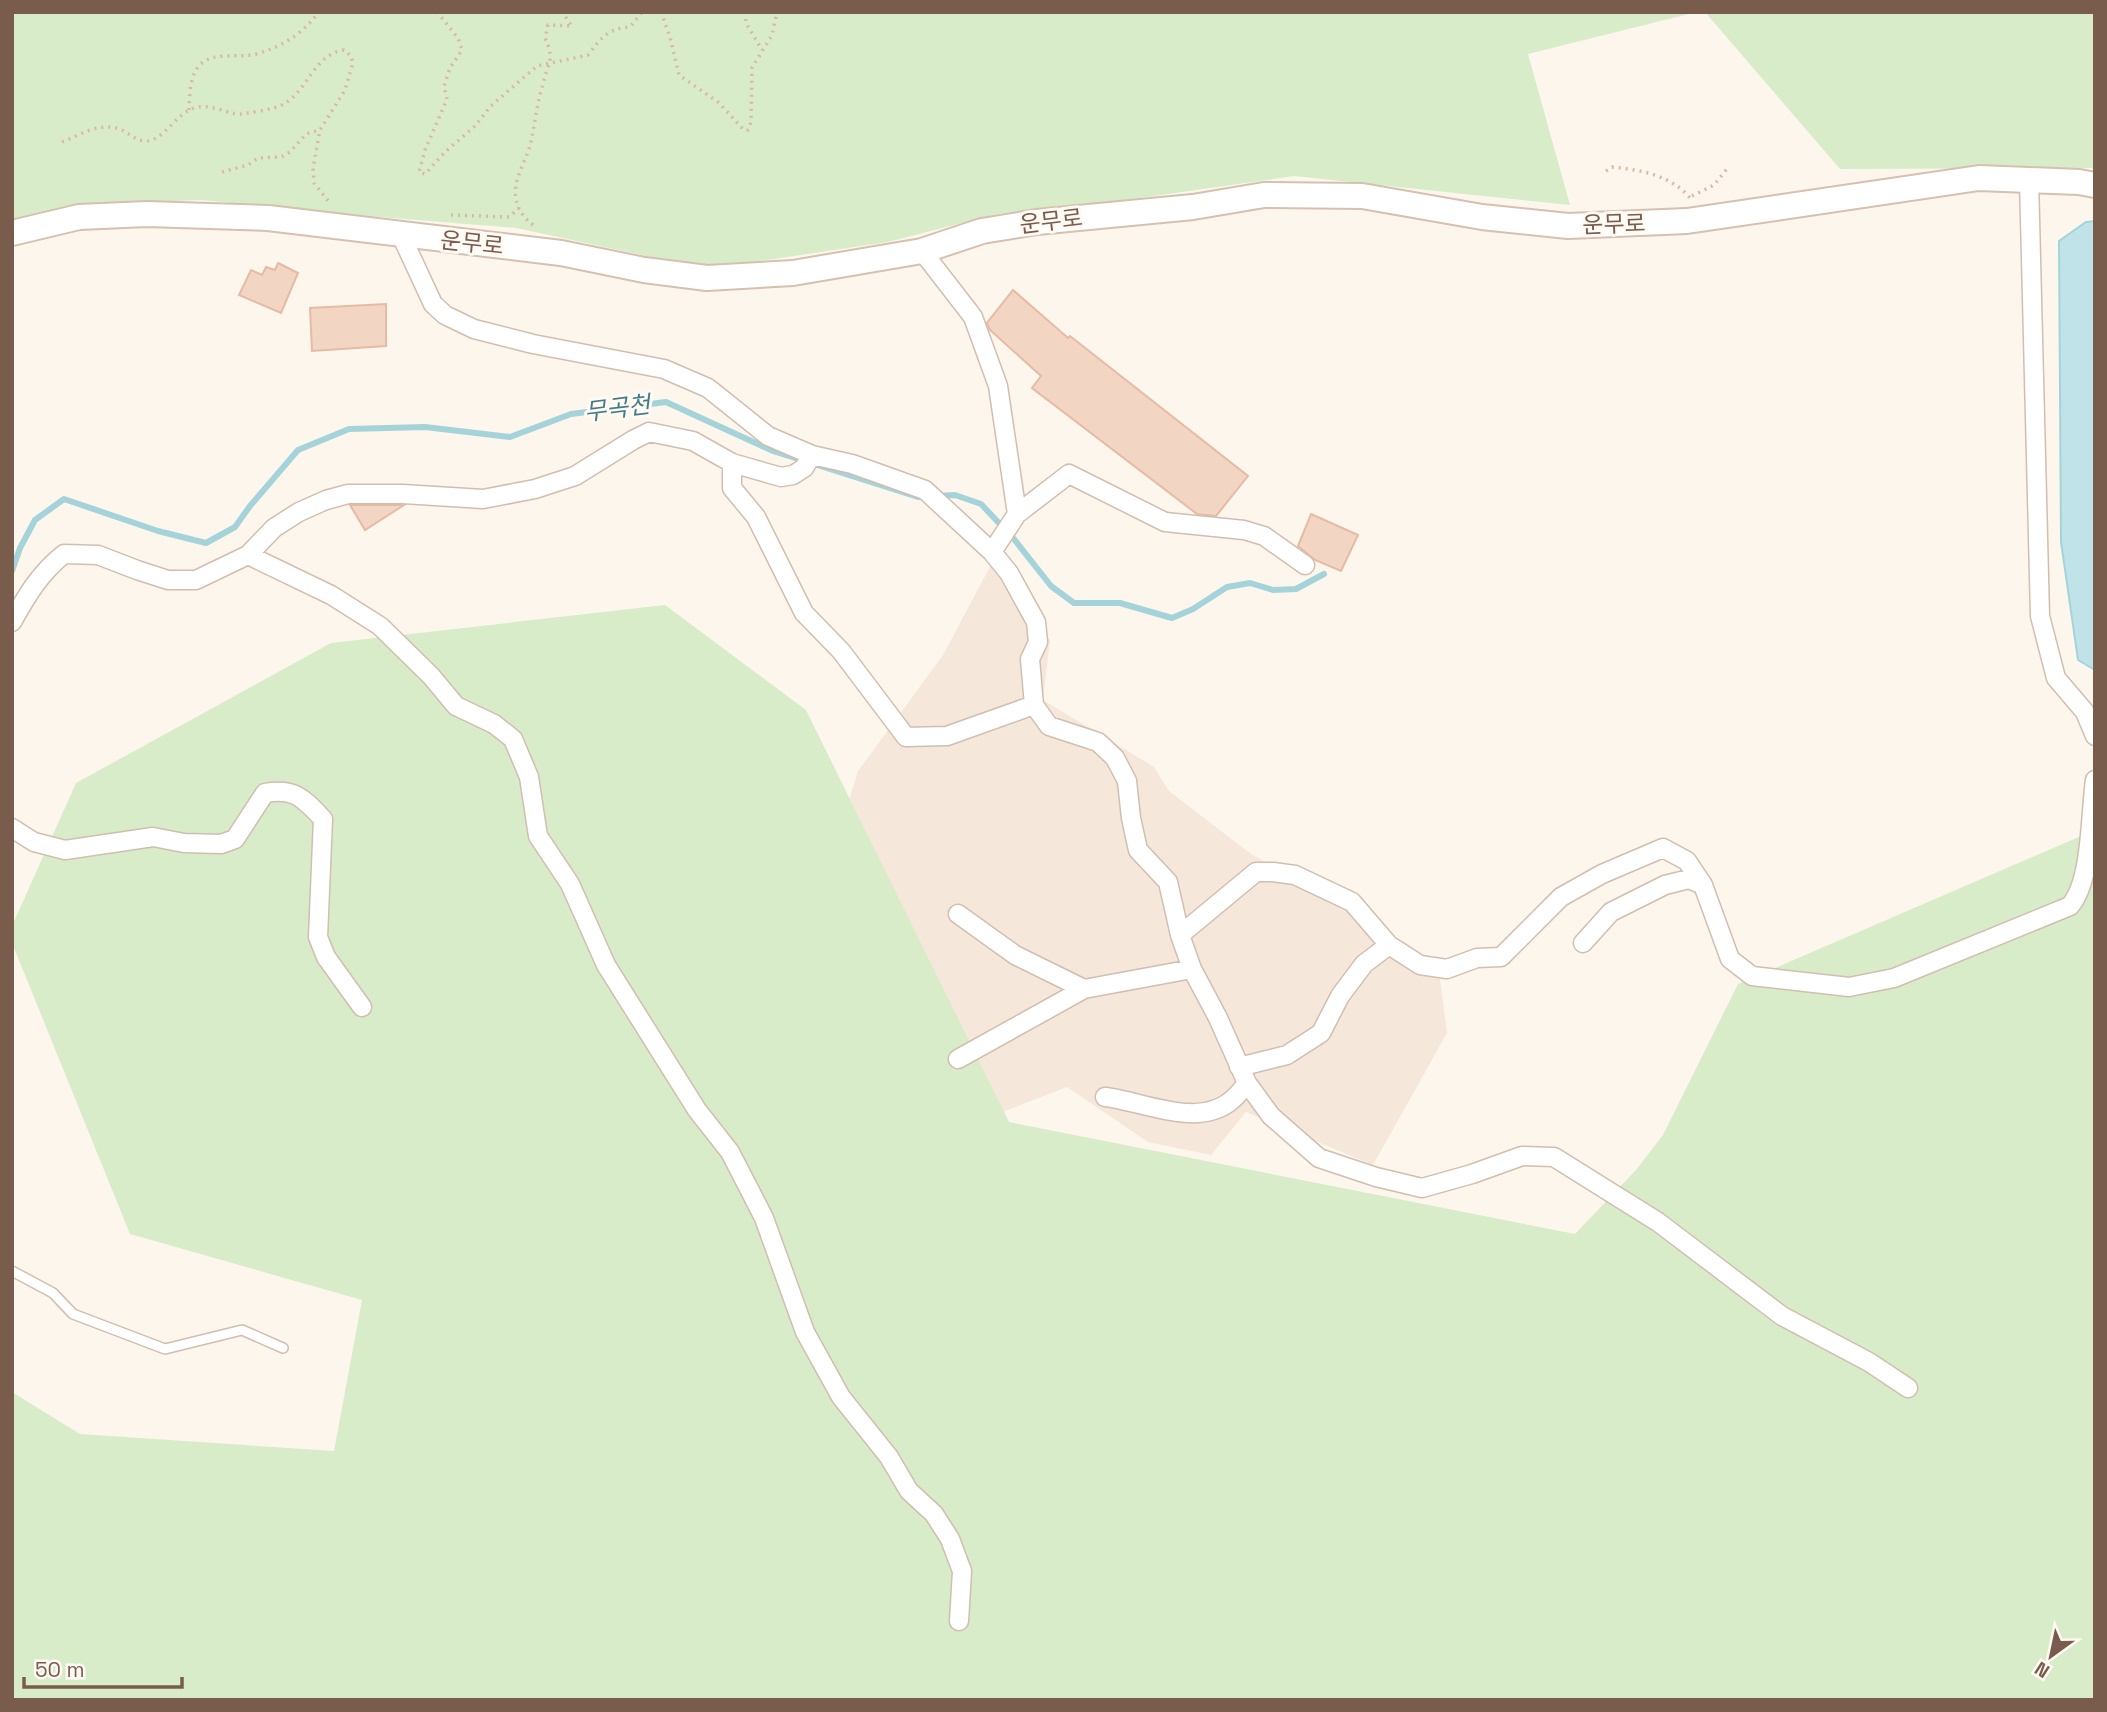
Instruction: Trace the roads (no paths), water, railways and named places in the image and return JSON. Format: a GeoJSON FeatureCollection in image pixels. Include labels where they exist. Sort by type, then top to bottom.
{"type":"FeatureCollection","features":[{"type":"Feature","properties":{"kind":"street","name":"운무로"},"geometry":{"type":"LineString","coordinates":[[12,233],[79,218],[148,214],[268,218],[561,253],[644,270],[707,278],[793,273],[922,251],[982,231],[1026,223],[1194,207],[1264,195],[1362,196],[1482,217],[1567,226],[1689,209],[1979,178],[2095,185]]}},
{"type":"Feature","properties":{"kind":"street"},"geometry":{"type":"LineString","coordinates":[[2029,179],[2040,616],[2056,678],[2085,712],[2095,736]]}},
{"type":"Feature","properties":{"kind":"street"},"geometry":{"type":"LineString","coordinates":[[401,235],[433,304],[445,316],[474,329],[533,344],[664,369],[708,388],[768,436],[808,461],[852,464],[925,490],[992,552],[1009,573],[1036,622],[1038,642],[1030,659],[1034,705],[1049,726],[1098,742],[1115,758],[1127,780],[1138,850],[1168,882],[1180,935],[1192,969],[1218,1018],[1243,1075],[1271,1116],[1319,1158],[1376,1177],[1422,1188],[1522,1156],[1555,1157],[1658,1222],[1782,1316],[1869,1362],[1908,1388]]}},
{"type":"Feature","properties":{"kind":"street"},"geometry":{"type":"LineString","coordinates":[[922,251],[973,317],[998,386],[1017,514]]}},
{"type":"Feature","properties":{"kind":"street"},"geometry":{"type":"LineString","coordinates":[[12,622],[30,589],[47,568],[64,554],[98,555],[168,580],[196,580],[248,555],[274,528],[299,512],[326,500],[348,494],[483,499],[535,489],[575,476],[649,432],[693,441],[732,463],[780,477],[793,475],[808,461]]}},
{"type":"Feature","properties":{"kind":"street"},"geometry":{"type":"LineString","coordinates":[[732,463],[732,488],[756,517],[804,613],[841,651],[905,737],[947,736],[1034,705]]}},
{"type":"Feature","properties":{"kind":"street"},"geometry":{"type":"LineString","coordinates":[[992,552],[1017,514],[1069,474],[1165,522],[1244,530],[1264,536],[1305,565]]}},
{"type":"Feature","properties":{"kind":"street"},"geometry":{"type":"LineString","coordinates":[[248,555],[331,595],[380,626],[431,676],[456,706],[494,724],[513,739],[529,777],[538,836],[570,884],[606,965],[697,1110],[730,1152],[764,1218],[805,1332],[842,1397],[889,1457],[909,1491],[934,1514],[950,1539],[962,1571],[959,1621]]}},
{"type":"Feature","properties":{"kind":"street"},"geometry":{"type":"LineString","coordinates":[[1180,935],[1256,872],[1273,872],[1295,875],[1352,902],[1389,946],[1420,965],[1447,969],[1477,958],[1501,957],[1561,897],[1602,874],[1663,848],[1687,861],[1703,886],[1730,959],[1752,976],[1849,987],[1894,978],[2070,906],[2078,897],[2089,846],[2095,780]]}},
{"type":"Feature","properties":{"kind":"street"},"geometry":{"type":"LineString","coordinates":[[12,828],[34,842],[65,850],[153,837],[184,843],[221,844],[234,839],[265,793],[284,790],[307,802],[323,820],[318,937],[326,957],[362,1007]]}},
{"type":"Feature","properties":{"kind":"street"},"geometry":{"type":"LineString","coordinates":[[1583,943],[1611,912],[1665,885],[1689,879],[1703,886]]}},
{"type":"Feature","properties":{"kind":"street"},"geometry":{"type":"LineString","coordinates":[[958,914],[1014,955],[1084,989]]}},
{"type":"Feature","properties":{"kind":"street"},"geometry":{"type":"LineString","coordinates":[[1105,1097],[1119,1098],[1156,1109],[1204,1113],[1231,1101],[1243,1075],[1287,1055],[1321,1033],[1340,996],[1364,964],[1389,946]]}},
{"type":"Feature","properties":{"kind":"street"},"geometry":{"type":"LineString","coordinates":[[958,1059],[1084,989],[1192,969]]}},
{"type":"Feature","properties":{"kind":"lane"},"geometry":{"type":"LineString","coordinates":[[12,1271],[53,1293],[74,1314],[165,1349],[242,1330],[283,1348]]}},
{"type":"Feature","properties":{"kind":"water"},"geometry":{"type":"Polygon","coordinates":[[[2095,221],[2095,670],[2078,660],[2061,542],[2059,241],[2086,222],[2095,221]]]}},
{"type":"Feature","properties":{"kind":"waterway","name":"무곡천"},"geometry":{"type":"LineString","coordinates":[[12,571],[20,548],[35,520],[64,499],[158,531],[206,543],[235,527],[298,450],[349,429],[425,427],[510,437],[571,414],[666,402],[773,451],[918,497],[924,496]]}},
{"type":"Feature","properties":{"kind":"waterway","name":"무곡천"},"geometry":{"type":"LineString","coordinates":[[935,496],[955,495],[981,504],[1014,539],[1051,586],[1074,603],[1120,603],[1172,618],[1193,609],[1227,587],[1250,583],[1273,590],[1296,589],[1324,574]]}}]}
